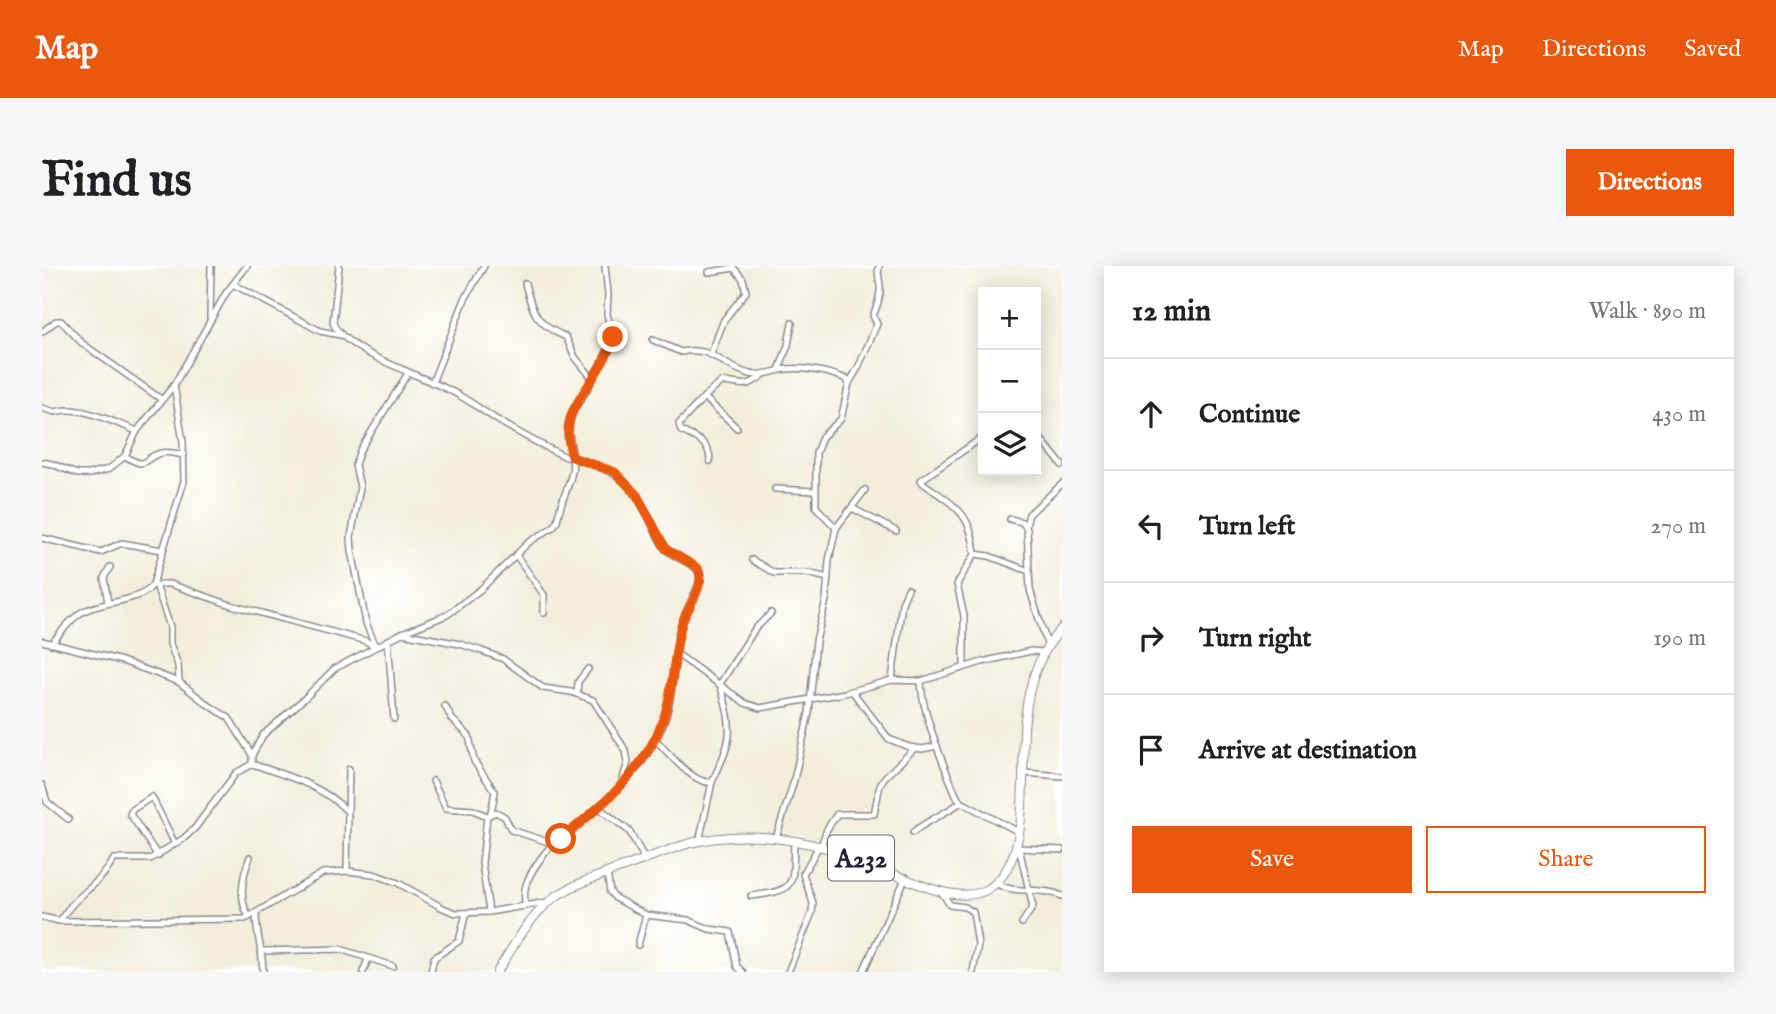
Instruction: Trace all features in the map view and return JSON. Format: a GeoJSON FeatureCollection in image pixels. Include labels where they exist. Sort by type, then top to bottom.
{"type":"FeatureCollection","features":[{"type":"Feature","properties":{"kind":"main road"},"geometry":{"type":"LineString","coordinates":[[996,883],[1017,848],[1024,773],[1025,716],[1031,684],[1045,648],[1062,628]]}},
{"type":"Feature","properties":{"kind":"main road","name":"A232"},"geometry":{"type":"LineString","coordinates":[[497,972],[527,926],[548,902],[568,889],[645,859],[699,842],[745,837],[776,838],[820,846],[863,859],[940,890],[968,895],[979,893],[996,883]]}},
{"type":"Feature","properties":{"kind":"street"},"geometry":{"type":"LineString","coordinates":[[210,321],[211,266]]}},
{"type":"Feature","properties":{"kind":"street"},"geometry":{"type":"LineString","coordinates":[[42,462],[77,474],[89,474],[109,469],[125,456],[137,431],[174,385],[210,321],[247,266]]}},
{"type":"Feature","properties":{"kind":"street"},"geometry":{"type":"LineString","coordinates":[[339,266],[333,323],[340,335]]}},
{"type":"Feature","properties":{"kind":"street"},"geometry":{"type":"LineString","coordinates":[[432,383],[465,299],[484,266]]}},
{"type":"Feature","properties":{"kind":"street"},"geometry":{"type":"LineString","coordinates":[[252,755],[269,729],[334,669],[402,633],[447,615],[481,589],[528,543],[558,521],[572,472],[568,439],[570,419],[607,356],[613,337],[607,314],[605,266]]}},
{"type":"Feature","properties":{"kind":"street"},"geometry":{"type":"LineString","coordinates":[[836,528],[818,511],[816,453],[819,443],[841,419],[849,383],[877,324],[873,316],[880,296],[880,281],[877,276],[879,266]]}},
{"type":"Feature","properties":{"kind":"street"},"geometry":{"type":"LineString","coordinates":[[709,272],[734,268],[743,279],[746,289],[724,320],[711,354]]}},
{"type":"Feature","properties":{"kind":"street"},"geometry":{"type":"LineString","coordinates":[[525,283],[532,310],[550,331],[566,338],[575,356],[593,379]]}},
{"type":"Feature","properties":{"kind":"street"},"geometry":{"type":"LineString","coordinates":[[233,284],[320,331],[340,335],[408,373],[453,391],[501,422],[566,457],[615,472],[637,495],[666,549],[698,568],[701,580],[683,622],[661,730],[636,769],[620,787],[561,839],[552,843],[529,877],[524,890],[525,906]]}},
{"type":"Feature","properties":{"kind":"street"},"geometry":{"type":"LineString","coordinates":[[42,332],[56,321],[61,321],[83,344],[161,399]]}},
{"type":"Feature","properties":{"kind":"street"},"geometry":{"type":"LineString","coordinates":[[779,370],[792,323]]}},
{"type":"Feature","properties":{"kind":"street"},"geometry":{"type":"LineString","coordinates":[[653,340],[681,352],[690,349],[711,354],[744,372],[763,375]]}},
{"type":"Feature","properties":{"kind":"street"},"geometry":{"type":"LineString","coordinates":[[710,461],[704,443],[678,427],[704,397],[722,382],[743,386],[752,384],[763,375],[779,370],[797,369],[839,376],[849,383]]}},
{"type":"Feature","properties":{"kind":"street"},"geometry":{"type":"LineString","coordinates":[[376,647],[366,622],[352,551],[351,537],[360,486],[355,465],[359,450],[408,373]]}},
{"type":"Feature","properties":{"kind":"street"},"geometry":{"type":"LineString","coordinates":[[174,385],[184,455],[184,481],[162,550],[154,586],[170,627],[170,644],[178,665],[179,682]]}},
{"type":"Feature","properties":{"kind":"street"},"geometry":{"type":"LineString","coordinates":[[704,397],[737,428]]}},
{"type":"Feature","properties":{"kind":"street"},"geometry":{"type":"LineString","coordinates":[[42,408],[55,412],[62,409],[86,413],[137,431]]}},
{"type":"Feature","properties":{"kind":"street"},"geometry":{"type":"LineString","coordinates":[[1041,439],[1062,465]]}},
{"type":"Feature","properties":{"kind":"street"},"geometry":{"type":"LineString","coordinates":[[964,667],[964,617],[957,584],[975,554],[971,531],[963,514],[921,480],[978,440]]}},
{"type":"Feature","properties":{"kind":"street"},"geometry":{"type":"LineString","coordinates":[[125,456],[140,464],[157,454],[168,452],[184,455]]}},
{"type":"Feature","properties":{"kind":"street"},"geometry":{"type":"LineString","coordinates":[[677,654],[751,707],[761,708],[852,691],[892,680],[921,681],[1009,655],[1045,648],[1030,590],[1026,526],[1029,514],[1062,484]]}},
{"type":"Feature","properties":{"kind":"street"},"geometry":{"type":"LineString","coordinates":[[775,489],[816,491]]}},
{"type":"Feature","properties":{"kind":"street"},"geometry":{"type":"LineString","coordinates":[[776,838],[793,784],[812,697],[816,640],[826,600],[836,528],[865,490]]}},
{"type":"Feature","properties":{"kind":"street"},"geometry":{"type":"LineString","coordinates":[[852,508],[896,531]]}},
{"type":"Feature","properties":{"kind":"street"},"geometry":{"type":"LineString","coordinates":[[1010,519],[1026,526]]}},
{"type":"Feature","properties":{"kind":"street"},"geometry":{"type":"LineString","coordinates":[[42,538],[102,552],[122,543],[162,550]]}},
{"type":"Feature","properties":{"kind":"street"},"geometry":{"type":"LineString","coordinates":[[975,554],[989,556],[1028,572]]}},
{"type":"Feature","properties":{"kind":"street"},"geometry":{"type":"LineString","coordinates":[[516,555],[544,595],[544,613]]}},
{"type":"Feature","properties":{"kind":"street"},"geometry":{"type":"LineString","coordinates":[[752,561],[774,573],[807,573],[828,578]]}},
{"type":"Feature","properties":{"kind":"street"},"geometry":{"type":"LineString","coordinates":[[108,603],[104,578],[110,567]]}},
{"type":"Feature","properties":{"kind":"street"},"geometry":{"type":"LineString","coordinates":[[51,644],[79,614],[154,586],[170,584],[231,605],[366,641],[376,647]]}},
{"type":"Feature","properties":{"kind":"street"},"geometry":{"type":"LineString","coordinates":[[892,680],[902,603],[908,589]]}},
{"type":"Feature","properties":{"kind":"street"},"geometry":{"type":"LineString","coordinates":[[699,842],[712,782],[723,762],[731,726],[720,684],[755,629],[771,613]]}},
{"type":"Feature","properties":{"kind":"street"},"geometry":{"type":"LineString","coordinates":[[402,633],[482,651],[503,659],[543,688],[593,700],[626,751],[628,762],[620,787]]}},
{"type":"Feature","properties":{"kind":"street"},"geometry":{"type":"LineString","coordinates":[[388,640],[394,719]]}},
{"type":"Feature","properties":{"kind":"street"},"geometry":{"type":"LineString","coordinates":[[42,641],[132,664],[179,682],[229,718],[252,755],[252,764]]}},
{"type":"Feature","properties":{"kind":"street"},"geometry":{"type":"LineString","coordinates":[[576,694],[578,681],[587,668]]}},
{"type":"Feature","properties":{"kind":"street"},"geometry":{"type":"LineString","coordinates":[[921,681],[937,746],[961,802],[1019,832]]}},
{"type":"Feature","properties":{"kind":"street"},"geometry":{"type":"LineString","coordinates":[[852,691],[890,739],[902,746],[915,748],[937,746]]}},
{"type":"Feature","properties":{"kind":"street"},"geometry":{"type":"LineString","coordinates":[[445,706],[452,719],[469,736],[474,761],[495,792],[482,863],[489,912]]}},
{"type":"Feature","properties":{"kind":"street"},"geometry":{"type":"LineString","coordinates":[[655,739],[695,779],[712,782]]}},
{"type":"Feature","properties":{"kind":"street"},"geometry":{"type":"LineString","coordinates":[[788,972],[813,913],[813,903],[803,874],[827,829],[837,814],[874,814],[884,778],[915,748]]}},
{"type":"Feature","properties":{"kind":"street"},"geometry":{"type":"LineString","coordinates":[[60,921],[69,906],[97,883],[114,859],[139,860],[158,856],[195,828],[236,773],[252,764],[307,783],[328,795],[348,813]]}},
{"type":"Feature","properties":{"kind":"street"},"geometry":{"type":"LineString","coordinates":[[347,870],[349,769]]}},
{"type":"Feature","properties":{"kind":"street"},"geometry":{"type":"LineString","coordinates":[[1024,773],[1062,776]]}},
{"type":"Feature","properties":{"kind":"street"},"geometry":{"type":"LineString","coordinates":[[433,781],[446,808],[489,814],[496,812],[505,817],[511,830],[552,843]]}},
{"type":"Feature","properties":{"kind":"street"},"geometry":{"type":"LineString","coordinates":[[42,785],[47,802],[68,820]]}},
{"type":"Feature","properties":{"kind":"street"},"geometry":{"type":"LineString","coordinates":[[158,856],[130,814],[141,803],[152,797],[175,844]]}},
{"type":"Feature","properties":{"kind":"street"},"geometry":{"type":"LineString","coordinates":[[913,832],[925,822],[947,813],[961,802]]}},
{"type":"Feature","properties":{"kind":"street"},"geometry":{"type":"LineString","coordinates":[[598,807],[629,831],[645,859]]}},
{"type":"Feature","properties":{"kind":"street"},"geometry":{"type":"LineString","coordinates":[[751,896],[782,892],[791,882],[794,841]]}},
{"type":"Feature","properties":{"kind":"street"},"geometry":{"type":"LineString","coordinates":[[1022,923],[1032,910],[1017,848],[1062,850]]}},
{"type":"Feature","properties":{"kind":"street"},"geometry":{"type":"LineString","coordinates":[[250,857],[243,877],[242,895],[253,916],[263,951],[263,972]]}},
{"type":"Feature","properties":{"kind":"street"},"geometry":{"type":"LineString","coordinates":[[42,917],[60,921],[231,921],[253,916],[323,873],[347,870],[386,878],[456,913],[489,912],[548,902]]}},
{"type":"Feature","properties":{"kind":"street"},"geometry":{"type":"LineString","coordinates":[[607,873],[615,898],[646,915],[692,921],[709,929],[730,932],[737,967],[743,972]]}},
{"type":"Feature","properties":{"kind":"street"},"geometry":{"type":"LineString","coordinates":[[863,972],[906,877]]}},
{"type":"Feature","properties":{"kind":"street"},"geometry":{"type":"LineString","coordinates":[[996,883],[1007,889],[1054,892],[1062,896]]}},
{"type":"Feature","properties":{"kind":"street"},"geometry":{"type":"LineString","coordinates":[[940,890],[950,905],[965,907],[973,912],[978,945],[974,972]]}},
{"type":"Feature","properties":{"kind":"street"},"geometry":{"type":"LineString","coordinates":[[431,972],[434,958],[459,941],[466,913]]}},
{"type":"Feature","properties":{"kind":"street"},"geometry":{"type":"LineString","coordinates":[[638,945],[646,915]]}},
{"type":"Feature","properties":{"kind":"street"},"geometry":{"type":"LineString","coordinates":[[263,951],[340,949],[393,966]]}},
{"type":"Feature","properties":{"kind":"street"},"geometry":{"type":"LineString","coordinates":[[363,972],[368,959]]}},
{"type":"Feature","properties":{"kind":"route"},"geometry":{"type":"LineString","coordinates":[[561,839],[620,787],[636,769],[661,730],[683,622],[701,580],[698,568],[666,549],[637,495],[615,472],[572,457],[568,428],[573,410],[607,356],[613,337]]}}]}
